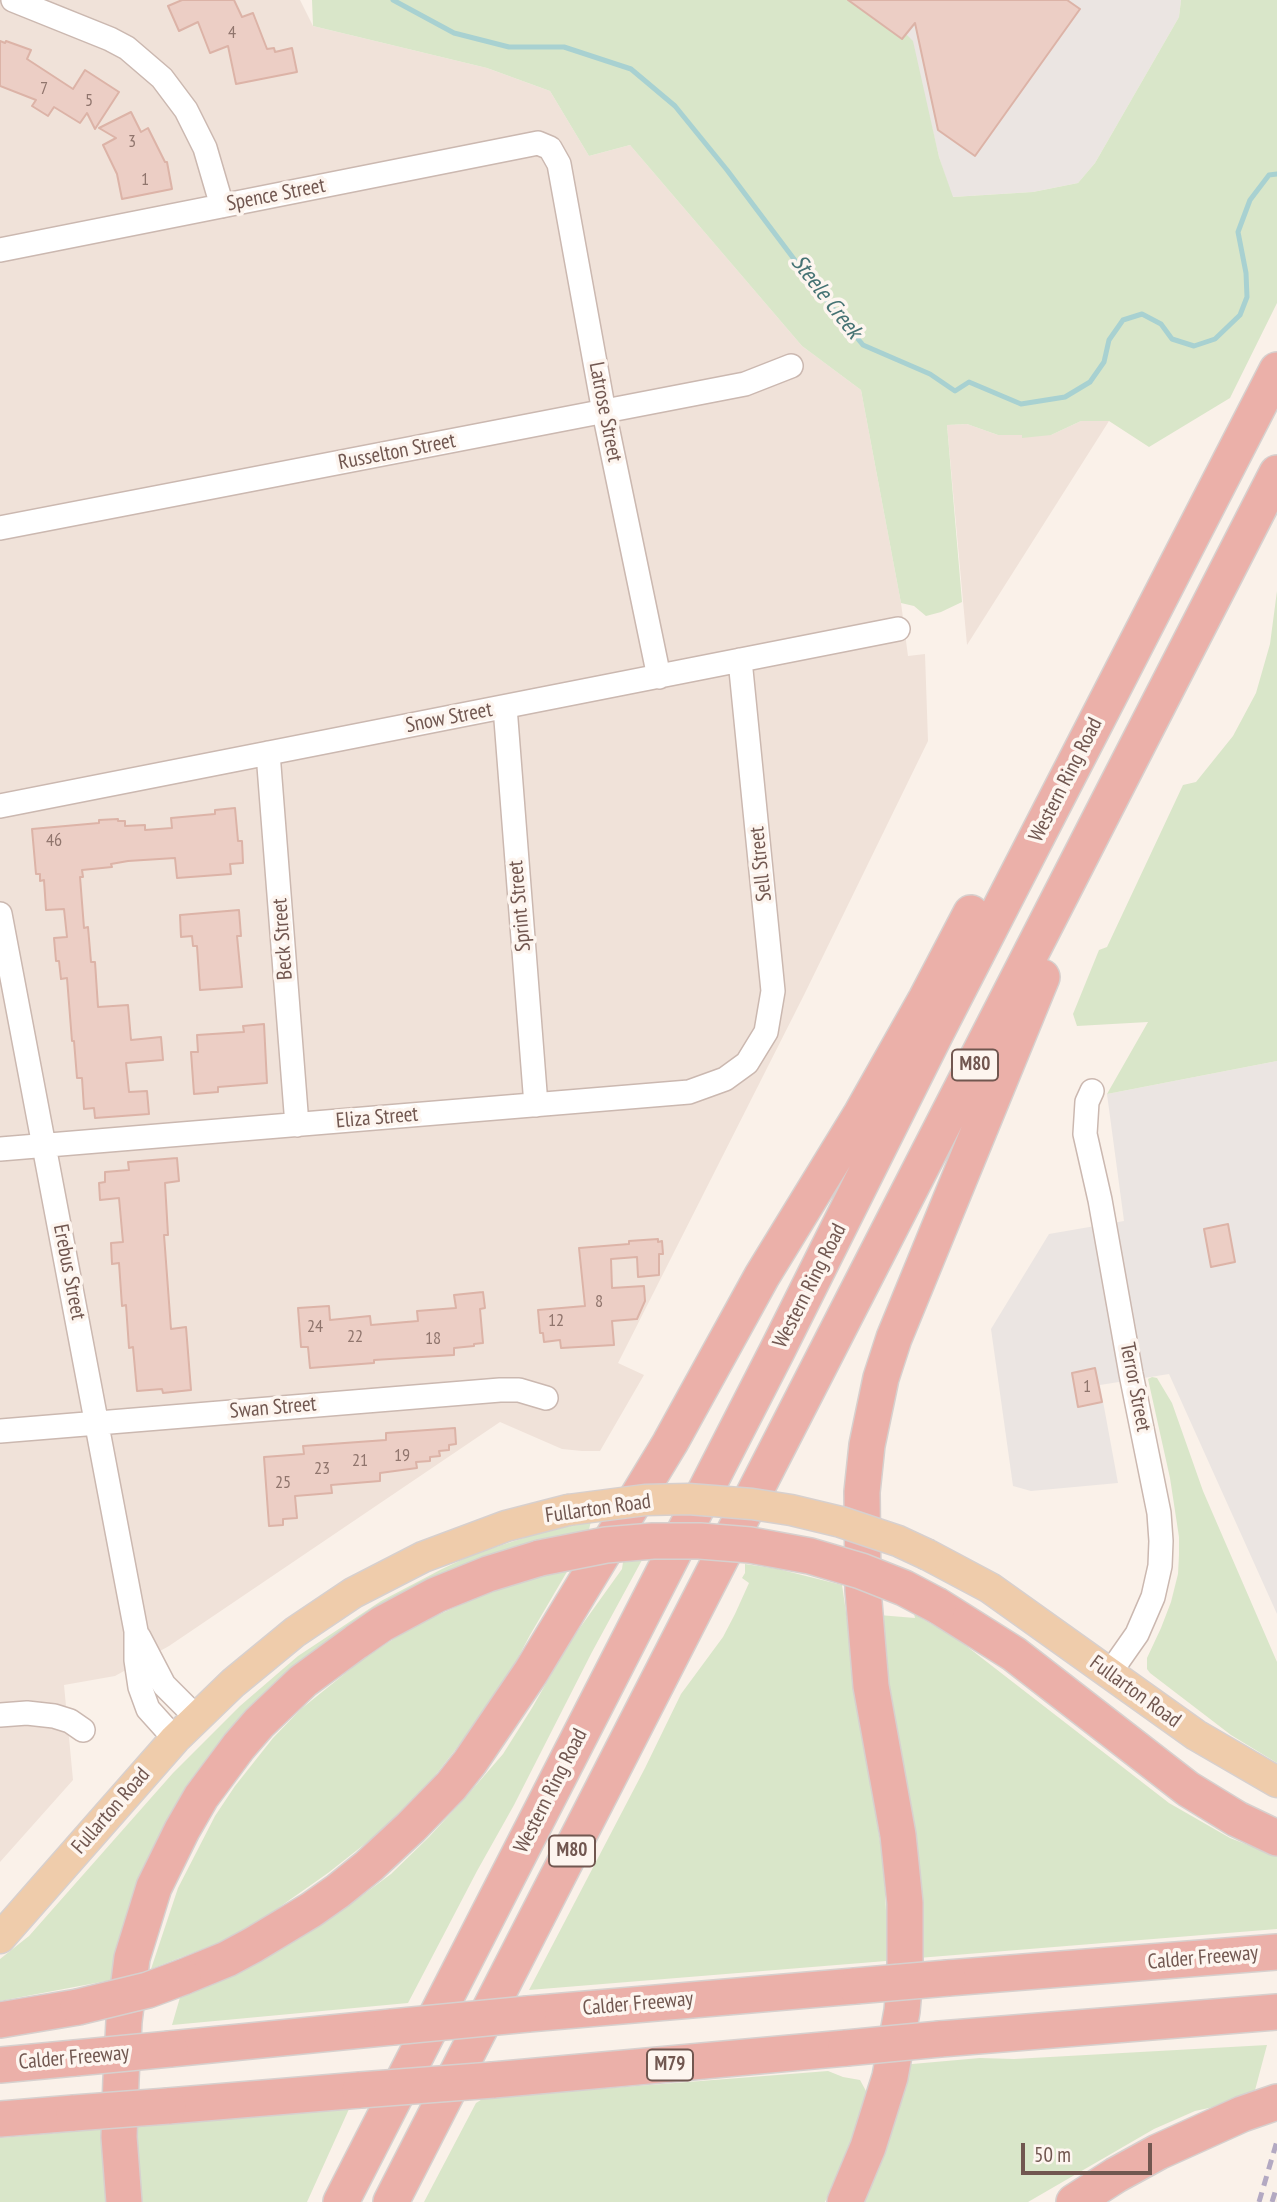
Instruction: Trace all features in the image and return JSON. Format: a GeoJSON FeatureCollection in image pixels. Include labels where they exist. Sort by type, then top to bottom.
{"type":"FeatureCollection","features":[{"type":"Feature","properties":{"kind":"highway","name":"Western Ring Road"},"geometry":{"type":"LineString","coordinates":[[341,2202],[1277,370]]}},
{"type":"Feature","properties":{"kind":"highway"},"geometry":{"type":"LineString","coordinates":[[0,2020],[78,2007],[148,1990],[227,1959],[284,1928],[338,1891],[391,1846],[431,1807],[470,1762],[531,1672],[670,1443],[762,1276],[860,1116],[926,999],[1102,670],[1249,423]]}},
{"type":"Feature","properties":{"kind":"highway"},"geometry":{"type":"LineString","coordinates":[[845,2202],[868,2147],[890,2077],[905,1977],[905,1903],[898,1835],[872,1686],[863,1590],[864,1466],[881,1378],[932,1243],[1041,979],[1120,820],[1277,473]]}},
{"type":"Feature","properties":{"kind":"highway","name":"M80"},"geometry":{"type":"LineString","coordinates":[[391,2202],[1277,473]]}},
{"type":"Feature","properties":{"kind":"highway"},"geometry":{"type":"LineString","coordinates":[[124,2202],[120,2137],[121,2079],[124,2021],[132,1958],[154,1887],[182,1830],[201,1797],[239,1746],[303,1681],[382,1624],[436,1595],[479,1577],[540,1558],[606,1545],[653,1541],[750,1545],[810,1556],[861,1571],[938,1606],[1014,1654],[1188,1789],[1237,1819],[1277,1838]]}},
{"type":"Feature","properties":{"kind":"highway","name":"Calder Freeway"},"geometry":{"type":"LineString","coordinates":[[0,2065],[528,2014],[1277,1952]]}},
{"type":"Feature","properties":{"kind":"highway","name":"M79"},"geometry":{"type":"LineString","coordinates":[[0,2119],[493,2080],[1273,2012]]}},
{"type":"Feature","properties":{"kind":"highway"},"geometry":{"type":"LineString","coordinates":[[1074,2202],[1158,2152],[1277,2102]]}},
{"type":"Feature","properties":{"kind":"main road","name":"Fullarton Road"},"geometry":{"type":"LineString","coordinates":[[0,1938],[196,1717],[295,1632],[353,1593],[423,1557],[461,1542],[506,1526],[568,1510],[645,1500],[688,1499],[791,1510],[841,1522],[898,1541],[990,1588],[1214,1747],[1277,1782]]}},
{"type":"Feature","properties":{"kind":"street"},"geometry":{"type":"LineString","coordinates":[[13,0],[110,39],[127,48],[162,78],[186,110],[205,148],[222,206]]}},
{"type":"Feature","properties":{"kind":"street","name":"Spence Street"},"geometry":{"type":"LineString","coordinates":[[0,250],[538,143],[550,148]]}},
{"type":"Feature","properties":{"kind":"street","name":"Latrose Street"},"geometry":{"type":"LineString","coordinates":[[550,148],[559,164],[604,412],[659,677]]}},
{"type":"Feature","properties":{"kind":"street","name":"Russelton Street"},"geometry":{"type":"LineString","coordinates":[[0,528],[745,384],[791,366]]}},
{"type":"Feature","properties":{"kind":"street","name":"Snow Street"},"geometry":{"type":"LineString","coordinates":[[0,806],[898,629]]}},
{"type":"Feature","properties":{"kind":"street","name":"Sell Street"},"geometry":{"type":"LineString","coordinates":[[740,660],[773,991],[766,1031],[747,1063]]}},
{"type":"Feature","properties":{"kind":"street","name":"Sprint Street"},"geometry":{"type":"LineString","coordinates":[[505,707],[536,1105]]}},
{"type":"Feature","properties":{"kind":"street","name":"Beck Street"},"geometry":{"type":"LineString","coordinates":[[268,754],[297,1125]]}},
{"type":"Feature","properties":{"kind":"street","name":"Erebus Street"},"geometry":{"type":"LineString","coordinates":[[0,914],[136,1631],[136,1660],[145,1703],[156,1720],[175,1739]]}},
{"type":"Feature","properties":{"kind":"street","name":"Eliza Street"},"geometry":{"type":"LineString","coordinates":[[0,1149],[689,1092],[725,1079],[747,1063]]}},
{"type":"Feature","properties":{"kind":"street","name":"Terror Street"},"geometry":{"type":"LineString","coordinates":[[1092,1091],[1087,1102],[1085,1134],[1100,1200],[1161,1528],[1160,1566],[1153,1597],[1137,1634],[1109,1674]]}},
{"type":"Feature","properties":{"kind":"street","name":"Swan Street"},"geometry":{"type":"LineString","coordinates":[[0,1431],[500,1390],[519,1390],[546,1398]]}},
{"type":"Feature","properties":{"kind":"street","name":"Erebus Street"},"geometry":{"type":"LineString","coordinates":[[136,1631],[164,1685],[196,1717]]}},
{"type":"Feature","properties":{"kind":"street"},"geometry":{"type":"LineString","coordinates":[[0,1715],[27,1713],[54,1716],[70,1721],[83,1730]]}},
{"type":"Feature","properties":{"kind":"shaded area"},"geometry":{"type":"Polygon","coordinates":[[[0,0],[300,0],[313,26],[487,68],[550,91],[589,156],[630,145],[802,346],[861,390],[901,603],[908,656],[925,654],[928,741],[804,995],[618,1363],[644,1375],[600,1451],[562,1449],[500,1422],[169,1646],[115,1676],[64,1685],[73,1780],[0,1862],[0,0]]]}},
{"type":"Feature","properties":{"kind":"shaded area"},"geometry":{"type":"Polygon","coordinates":[[[848,0],[1181,0],[1179,17],[1095,163],[1078,183],[1033,192],[952,197],[927,107],[902,39],[848,0]]]}},
{"type":"Feature","properties":{"kind":"shaded area"},"geometry":{"type":"Polygon","coordinates":[[[1081,421],[1109,421],[967,645],[947,425],[967,424],[998,435],[1051,435],[1081,421]]]}},
{"type":"Feature","properties":{"kind":"shaded area"},"geometry":{"type":"Polygon","coordinates":[[[1277,1061],[1277,1614],[1169,1374],[1100,1385],[1118,1483],[1031,1491],[1013,1486],[991,1329],[1049,1234],[1124,1221],[1107,1094],[1277,1061]]]}},
{"type":"Feature","properties":{"kind":"green space"},"geometry":{"type":"Polygon","coordinates":[[[312,0],[848,0],[902,39],[906,34],[913,41],[939,157],[953,197],[1033,192],[1078,183],[1095,163],[1179,17],[1181,0],[1277,0],[1277,303],[1230,398],[1149,447],[1109,421],[1081,421],[1051,435],[1022,438],[1022,435],[998,435],[967,424],[947,425],[962,602],[926,616],[914,606],[901,603],[861,390],[802,346],[630,145],[589,156],[550,91],[487,68],[313,26],[312,0]]]}},
{"type":"Feature","properties":{"kind":"green space"},"geometry":{"type":"Polygon","coordinates":[[[1277,591],[1277,1061],[1107,1094],[1148,1022],[1077,1026],[1073,1014],[1099,950],[1107,947],[1183,785],[1196,782],[1233,736],[1256,693],[1270,644],[1277,591]]]}},
{"type":"Feature","properties":{"kind":"green space"},"geometry":{"type":"Polygon","coordinates":[[[1157,1378],[1172,1403],[1203,1491],[1277,1662],[1277,1763],[1231,1735],[1147,1669],[1147,1658],[1171,1602],[1178,1574],[1179,1555],[1170,1478],[1148,1379],[1157,1378]]]}},
{"type":"Feature","properties":{"kind":"green space"},"geometry":{"type":"Polygon","coordinates":[[[591,1521],[588,1534],[266,1698],[117,1979],[0,2001],[0,1959],[29,1936],[173,1773],[240,1706],[298,1656],[381,1601],[474,1554],[533,1535],[591,1521]]]}},
{"type":"Feature","properties":{"kind":"green space"},"geometry":{"type":"Polygon","coordinates":[[[642,1560],[408,2003],[172,2025],[181,1994],[228,1975],[296,1940],[391,1874],[429,1837],[503,1754],[569,1643],[622,1569],[623,1562],[642,1560]]]}},
{"type":"Feature","properties":{"kind":"green space"},"geometry":{"type":"Polygon","coordinates":[[[745,1564],[842,1585],[884,1869],[886,1961],[529,1990],[681,1694],[723,1637],[735,1614],[749,1583],[742,1578],[745,1564]]]}},
{"type":"Feature","properties":{"kind":"green space"},"geometry":{"type":"Polygon","coordinates":[[[568,1570],[499,1694],[434,1777],[375,1836],[264,1918],[226,1940],[151,1969],[178,1888],[215,1816],[273,1738],[301,1709],[363,1659],[412,1627],[495,1589],[568,1570]]]}},
{"type":"Feature","properties":{"kind":"green space"},"geometry":{"type":"Polygon","coordinates":[[[914,1614],[956,1638],[1169,1803],[1230,1838],[1277,1856],[1277,1929],[918,1958],[879,1615],[915,1618],[914,1614]]]}},
{"type":"Feature","properties":{"kind":"green space"},"geometry":{"type":"Polygon","coordinates":[[[1267,2045],[1254,2094],[1236,2102],[1195,2111],[1154,2129],[1028,2202],[858,2202],[901,2065],[980,2058],[1014,2059],[1267,2045]]]}},
{"type":"Feature","properties":{"kind":"green space"},"geometry":{"type":"Polygon","coordinates":[[[828,2071],[860,2080],[866,2097],[850,2148],[825,2202],[424,2202],[476,2103],[484,2098],[828,2071]]]}},
{"type":"Feature","properties":{"kind":"green space"},"geometry":{"type":"Polygon","coordinates":[[[349,2109],[307,2202],[141,2202],[133,2127],[349,2109]]]}},
{"type":"Feature","properties":{"kind":"green space"},"geometry":{"type":"Polygon","coordinates":[[[103,2129],[110,2202],[0,2202],[0,2138],[103,2129]]]}},
{"type":"Feature","properties":{"kind":"building"},"geometry":{"type":"Polygon","coordinates":[[[182,0],[234,0],[242,17],[253,13],[267,49],[274,48],[275,52],[292,48],[297,72],[236,84],[228,46],[210,53],[198,22],[179,31],[168,6],[182,0]]]}},
{"type":"Feature","properties":{"kind":"building"},"geometry":{"type":"Polygon","coordinates":[[[848,0],[1067,0],[1080,9],[975,156],[938,130],[915,23],[902,39],[848,0]]]}},
{"type":"Feature","properties":{"kind":"building"},"geometry":{"type":"Polygon","coordinates":[[[0,41],[31,50],[27,59],[73,89],[85,70],[119,92],[95,129],[87,113],[80,123],[54,107],[48,116],[32,106],[36,100],[0,86],[0,41]]]}},
{"type":"Feature","properties":{"kind":"building"},"geometry":{"type":"Polygon","coordinates":[[[131,112],[141,132],[148,128],[167,162],[172,189],[122,199],[117,174],[103,145],[116,138],[99,128],[131,112]]]}},
{"type":"Feature","properties":{"kind":"building"},"geometry":{"type":"Polygon","coordinates":[[[235,808],[238,841],[242,841],[243,863],[230,864],[231,874],[177,878],[175,858],[128,861],[111,864],[112,867],[82,870],[83,877],[80,877],[84,928],[88,927],[91,962],[95,962],[98,1007],[128,1005],[131,1040],[161,1037],[163,1060],[126,1063],[129,1092],[147,1091],[149,1114],[95,1118],[94,1108],[84,1109],[82,1078],[77,1078],[72,1041],[67,978],[61,979],[59,961],[56,961],[54,938],[67,937],[64,909],[46,910],[44,880],[40,881],[40,874],[36,874],[32,829],[118,819],[125,821],[125,826],[145,825],[145,830],[172,828],[171,818],[215,814],[215,810],[235,808]]]}},
{"type":"Feature","properties":{"kind":"building"},"geometry":{"type":"Polygon","coordinates":[[[239,910],[241,936],[237,936],[242,987],[200,990],[197,946],[193,946],[192,936],[181,937],[180,915],[239,910]]]}},
{"type":"Feature","properties":{"kind":"building"},"geometry":{"type":"Polygon","coordinates":[[[264,1024],[267,1083],[218,1087],[218,1092],[194,1094],[191,1052],[198,1052],[197,1035],[244,1032],[243,1026],[264,1024]]]}},
{"type":"Feature","properties":{"kind":"building"},"geometry":{"type":"Polygon","coordinates":[[[177,1158],[179,1181],[165,1183],[168,1235],[164,1235],[171,1329],[186,1327],[191,1390],[163,1393],[162,1389],[137,1391],[133,1347],[129,1348],[126,1305],[122,1306],[119,1263],[112,1264],[111,1243],[123,1242],[119,1198],[100,1200],[99,1183],[105,1182],[105,1172],[129,1170],[128,1162],[177,1158]]]}},
{"type":"Feature","properties":{"kind":"building"},"geometry":{"type":"Polygon","coordinates":[[[1228,1224],[1235,1262],[1211,1267],[1204,1229],[1228,1224]]]}},
{"type":"Feature","properties":{"kind":"building"},"geometry":{"type":"Polygon","coordinates":[[[658,1239],[658,1242],[662,1241],[663,1254],[659,1254],[659,1275],[638,1277],[637,1257],[611,1259],[612,1288],[644,1286],[645,1301],[637,1319],[612,1321],[614,1345],[561,1348],[560,1340],[544,1342],[543,1333],[540,1333],[538,1310],[585,1306],[579,1248],[658,1239]]]}},
{"type":"Feature","properties":{"kind":"building"},"geometry":{"type":"Polygon","coordinates":[[[483,1292],[485,1308],[480,1309],[483,1343],[454,1348],[454,1355],[374,1360],[374,1363],[310,1368],[308,1347],[301,1347],[298,1308],[329,1306],[330,1320],[370,1316],[371,1325],[418,1321],[417,1311],[456,1308],[454,1295],[483,1292]]]}},
{"type":"Feature","properties":{"kind":"building"},"geometry":{"type":"Polygon","coordinates":[[[1095,1368],[1102,1402],[1078,1407],[1072,1373],[1095,1368]]]}},
{"type":"Feature","properties":{"kind":"building"},"geometry":{"type":"Polygon","coordinates":[[[455,1428],[456,1444],[449,1445],[449,1450],[439,1451],[440,1456],[430,1457],[430,1461],[416,1462],[417,1468],[380,1473],[380,1481],[331,1485],[332,1493],[295,1496],[297,1518],[283,1519],[283,1525],[269,1526],[264,1457],[304,1454],[303,1446],[386,1440],[386,1433],[455,1428]]]}},
{"type":"Feature","properties":{"kind":"waterway","name":"Steele Creek"},"geometry":{"type":"LineString","coordinates":[[393,0],[454,33],[509,47],[564,47],[631,69],[675,106],[863,345],[930,374],[955,391],[969,382],[1021,404],[1065,397],[1090,382],[1104,362],[1109,340],[1123,320],[1142,314],[1161,324],[1172,339],[1194,346],[1215,339],[1240,315],[1247,297],[1246,273],[1238,232],[1250,200],[1269,175],[1277,174]]}},
{"type":"Feature","properties":{"kind":"railway"},"geometry":{"type":"LineString","coordinates":[[1259,2202],[1277,2141]]}},
{"type":"Feature","properties":{"kind":"railway"},"geometry":{"type":"LineString","coordinates":[[1272,2202],[1277,2186]]}}]}
